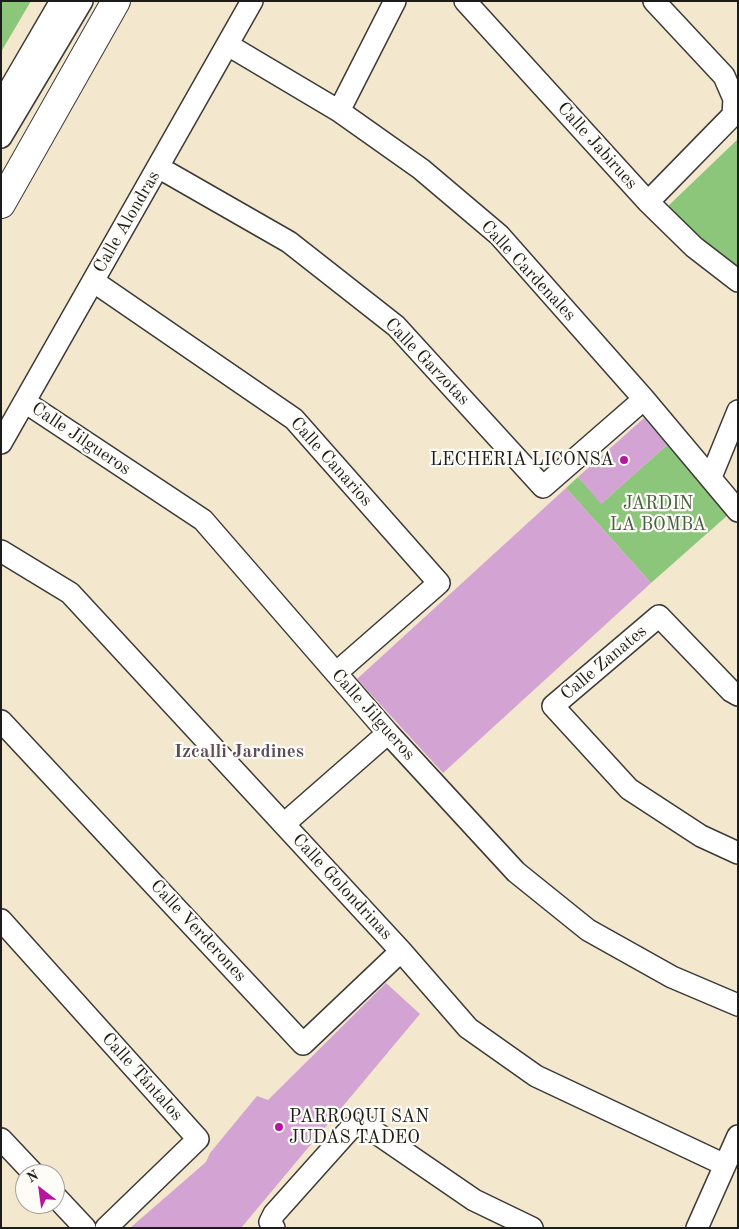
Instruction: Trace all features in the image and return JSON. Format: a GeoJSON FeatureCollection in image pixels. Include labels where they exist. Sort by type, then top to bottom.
{"type":"FeatureCollection","features":[{"type":"Feature","properties":{"kind":"main road"},"geometry":{"type":"LineString","coordinates":[[1,204],[116,1]]}},
{"type":"Feature","properties":{"kind":"street"},"geometry":{"type":"LineString","coordinates":[[1,104],[61,1]]}},
{"type":"Feature","properties":{"kind":"street"},"geometry":{"type":"LineString","coordinates":[[1,137],[82,1]]}},
{"type":"Feature","properties":{"kind":"street","name":"Calle Alondras"},"geometry":{"type":"LineString","coordinates":[[1,443],[252,1]]}},
{"type":"Feature","properties":{"kind":"street"},"geometry":{"type":"LineString","coordinates":[[339,111],[395,1]]}},
{"type":"Feature","properties":{"kind":"street","name":"Calle Jabirues"},"geometry":{"type":"LineString","coordinates":[[465,1],[648,202],[694,248],[738,280]]}},
{"type":"Feature","properties":{"kind":"street"},"geometry":{"type":"LineString","coordinates":[[648,202],[733,115],[734,99],[724,76],[654,1]]}},
{"type":"Feature","properties":{"kind":"street","name":"Calle Cardenales"},"geometry":{"type":"LineString","coordinates":[[228,45],[339,111],[421,169],[499,235],[644,399],[738,511]]}},
{"type":"Feature","properties":{"kind":"street","name":"Calle Garzotas"},"geometry":{"type":"LineString","coordinates":[[158,167],[289,242],[396,326],[543,487],[644,399]]}},
{"type":"Feature","properties":{"kind":"street","name":"Calle Canarios"},"geometry":{"type":"LineString","coordinates":[[94,281],[294,419],[439,584],[336,673]]}},
{"type":"Feature","properties":{"kind":"street","name":"Calle Jilgueros"},"geometry":{"type":"LineString","coordinates":[[24,402],[203,520],[388,733],[516,872],[588,930],[672,977],[738,1005]]}},
{"type":"Feature","properties":{"kind":"street"},"geometry":{"type":"LineString","coordinates":[[711,477],[738,411]]}},
{"type":"Feature","properties":{"kind":"street","name":"Calle Golondrinas"},"geometry":{"type":"LineString","coordinates":[[1,551],[70,593],[401,951],[468,1028],[536,1076],[725,1165]]}},
{"type":"Feature","properties":{"kind":"street","name":"Calle Zanates"},"geometry":{"type":"LineString","coordinates":[[738,695],[730,691],[659,616],[553,706],[629,789],[702,836],[738,853]]}},
{"type":"Feature","properties":{"kind":"street","name":"Calle Verderones"},"geometry":{"type":"LineString","coordinates":[[1,721],[303,1044],[401,951]]}},
{"type":"Feature","properties":{"kind":"street"},"geometry":{"type":"LineString","coordinates":[[284,824],[388,733]]}},
{"type":"Feature","properties":{"kind":"street","name":"Calle Tántalos"},"geometry":{"type":"LineString","coordinates":[[1,920],[198,1139],[106,1228]]}},
{"type":"Feature","properties":{"kind":"street"},"geometry":{"type":"LineString","coordinates":[[274,1228],[270,1222],[274,1214],[350,1129],[358,1124],[369,1128],[474,1200],[532,1228]]}},
{"type":"Feature","properties":{"kind":"street"},"geometry":{"type":"LineString","coordinates":[[698,1228],[738,1136]]}},
{"type":"Feature","properties":{"kind":"street"},"geometry":{"type":"LineString","coordinates":[[1,1139],[25,1164]]}},
{"type":"Feature","properties":{"kind":"street"},"geometry":{"type":"LineString","coordinates":[[65,1207],[85,1228]]}},
{"type":"Feature","properties":{"kind":"green space"},"geometry":{"type":"Polygon","coordinates":[[[1,1],[31,1],[1,52],[1,1]]]}},
{"type":"Feature","properties":{"kind":"green space"},"geometry":{"type":"Polygon","coordinates":[[[738,139],[738,265],[736,267],[666,208],[738,139]]]}},
{"type":"Feature","properties":{"kind":"green space","name":"JARDIN LA BOMBA"},"geometry":{"type":"Polygon","coordinates":[[[667,445],[729,514],[651,583],[566,488],[578,477],[602,503],[667,445]]]}},
{"type":"Feature","properties":{"kind":"building","name":"LECHERIA LICONSA"},"geometry":{"type":"Polygon","coordinates":[[[644,418],[667,445],[601,504],[578,477],[644,418]]]}},
{"type":"Feature","properties":{"kind":"building"},"geometry":{"type":"Polygon","coordinates":[[[566,488],[651,583],[443,773],[357,679],[566,488]]]}},
{"type":"Feature","properties":{"kind":"building","name":"PARROQUI SAN JUDAS TADEO"},"geometry":{"type":"Polygon","coordinates":[[[386,983],[420,1014],[241,1228],[130,1228],[206,1162],[210,1153],[257,1096],[268,1100],[386,983]]]}},
{"type":"Feature","properties":{"kind":"place","name":"LECHERIA LICONSA"},"geometry":{"type":"Point","coordinates":[624,460]}},
{"type":"Feature","properties":{"kind":"place","name":"PARROQUI SAN JUDAS TADEO"},"geometry":{"type":"Point","coordinates":[279,1127]}},
{"type":"Feature","properties":{"kind":"district","name":"Izcalli Jardines"},"geometry":{"type":"Point","coordinates":[239,752]}}]}
